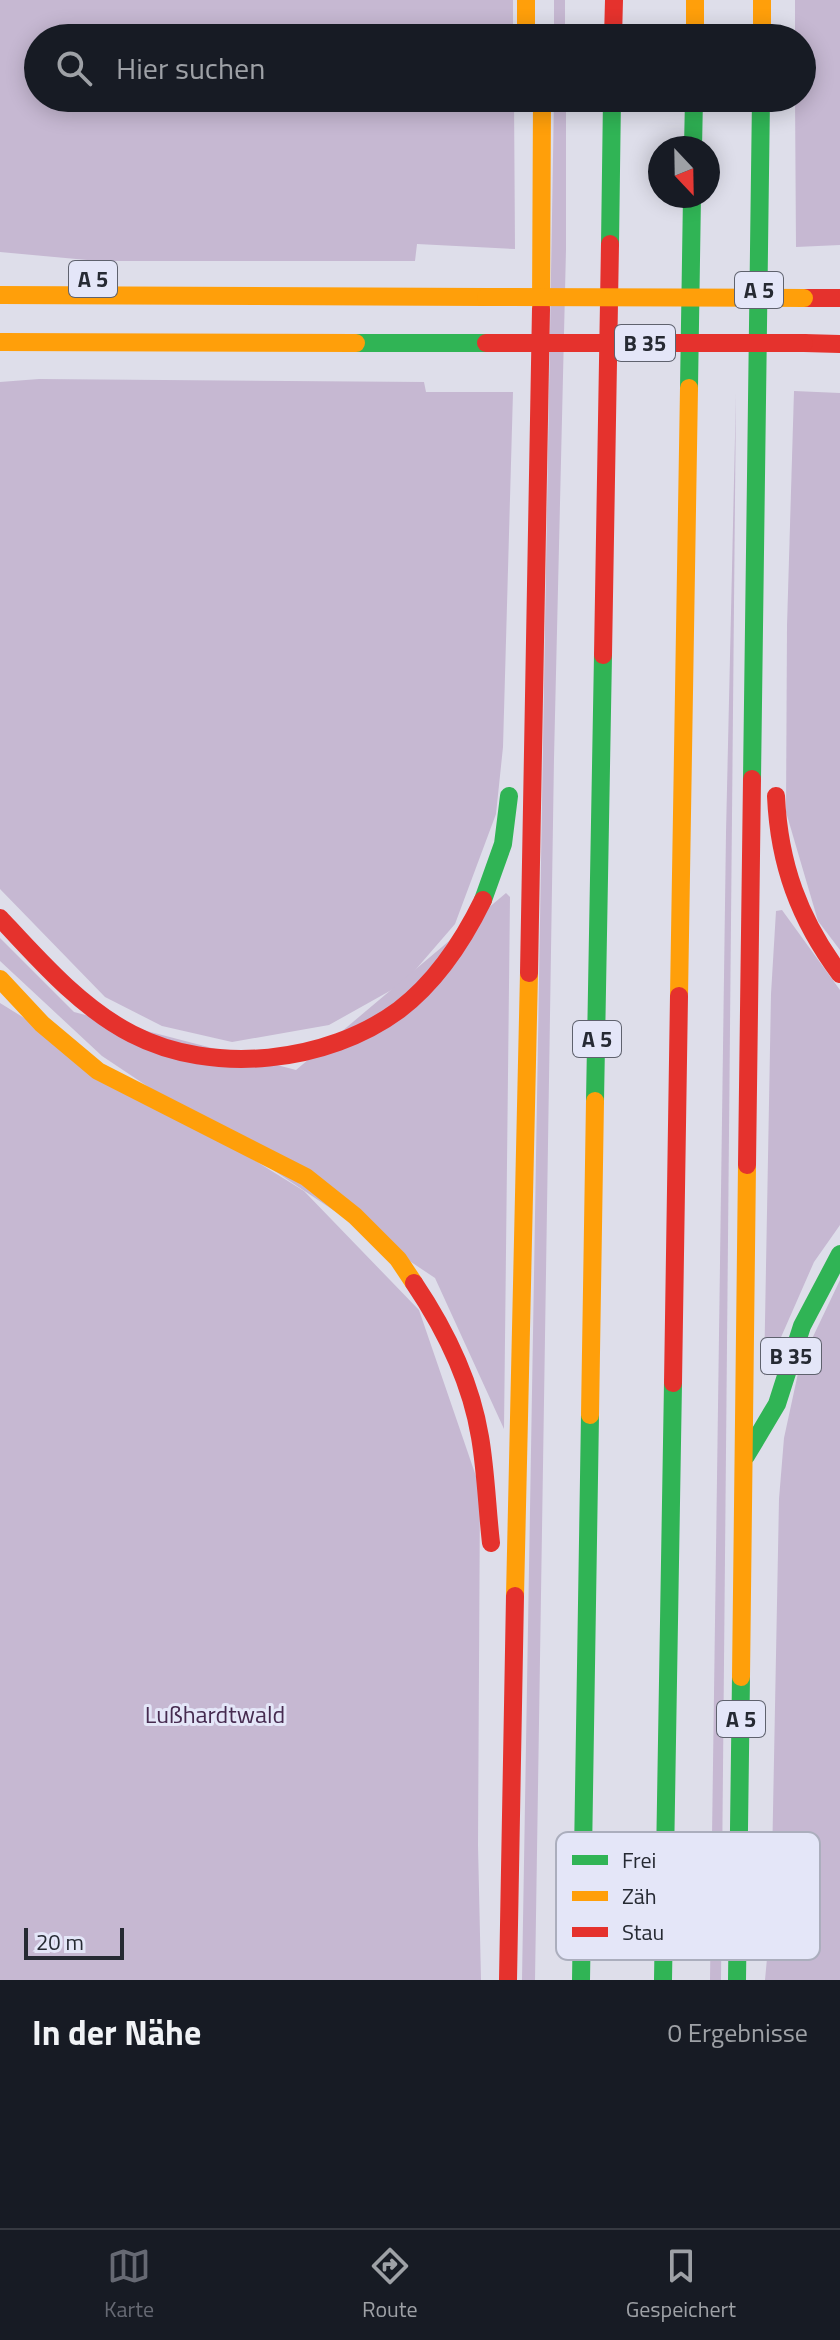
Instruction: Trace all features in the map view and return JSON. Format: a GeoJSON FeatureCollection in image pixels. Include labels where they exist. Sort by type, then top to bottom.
{"type":"FeatureCollection","features":[{"type":"Feature","properties":{"kind":"highway"},"geometry":{"type":"LineString","coordinates":[[526,0],[526,24]]}},
{"type":"Feature","properties":{"kind":"highway"},"geometry":{"type":"LineString","coordinates":[[542,0],[542,24]]}},
{"type":"Feature","properties":{"kind":"highway"},"geometry":{"type":"LineString","coordinates":[[613,24],[614,0]]}},
{"type":"Feature","properties":{"kind":"highway"},"geometry":{"type":"LineString","coordinates":[[695,0],[695,24]]}},
{"type":"Feature","properties":{"kind":"highway"},"geometry":{"type":"LineString","coordinates":[[762,0],[762,24]]}},
{"type":"Feature","properties":{"kind":"highway"},"geometry":{"type":"LineString","coordinates":[[534,112],[542,145]]}},
{"type":"Feature","properties":{"kind":"highway"},"geometry":{"type":"LineString","coordinates":[[508,1980],[534,714],[542,112]]}},
{"type":"Feature","properties":{"kind":"highway","name":"A 5"},"geometry":{"type":"LineString","coordinates":[[583,1832],[612,112]]}},
{"type":"Feature","properties":{"kind":"highway"},"geometry":{"type":"LineString","coordinates":[[693,136],[694,112]]}},
{"type":"Feature","properties":{"kind":"highway","name":"A 5"},"geometry":{"type":"LineString","coordinates":[[739,1832],[761,112]]}},
{"type":"Feature","properties":{"kind":"highway"},"geometry":{"type":"LineString","coordinates":[[665,1832],[692,208]]}},
{"type":"Feature","properties":{"kind":"highway","name":"A 5"},"geometry":{"type":"LineString","coordinates":[[91,278],[185,296]]}},
{"type":"Feature","properties":{"kind":"highway","name":"B 35"},"geometry":{"type":"LineString","coordinates":[[0,295],[840,298]]}},
{"type":"Feature","properties":{"kind":"highway","name":"B 35"},"geometry":{"type":"LineString","coordinates":[[0,342],[840,344]]}},
{"type":"Feature","properties":{"kind":"highway"},"geometry":{"type":"LineString","coordinates":[[14,361],[72,342]]}},
{"type":"Feature","properties":{"kind":"highway","name":"A 5"},"geometry":{"type":"LineString","coordinates":[[757,482],[773,602]]}},
{"type":"Feature","properties":{"kind":"highway"},"geometry":{"type":"LineString","coordinates":[[0,918],[59,978],[112,1021],[145,1041],[184,1052],[232,1060],[285,1055],[335,1043],[379,1023],[418,992],[448,960],[462,939],[485,897],[504,843],[514,771],[534,714]]}},
{"type":"Feature","properties":{"kind":"highway"},"geometry":{"type":"LineString","coordinates":[[776,773],[776,818],[799,915],[820,950],[840,974]]}},
{"type":"Feature","properties":{"kind":"highway"},"geometry":{"type":"LineString","coordinates":[[0,979],[42,1024],[98,1071],[306,1177],[355,1216],[398,1259],[433,1311],[465,1379],[480,1436],[491,1525],[491,1555]]}},
{"type":"Feature","properties":{"kind":"highway","name":"B 35"},"geometry":{"type":"LineString","coordinates":[[744,1458],[777,1404],[802,1326],[840,1254]]}},
{"type":"Feature","properties":{"kind":"highway"},"geometry":{"type":"LineString","coordinates":[[494,1646],[512,1694]]}},
{"type":"Feature","properties":{"kind":"highway","name":"A 5"},"geometry":{"type":"LineString","coordinates":[[581,1960],[581,1980]]}},
{"type":"Feature","properties":{"kind":"highway"},"geometry":{"type":"LineString","coordinates":[[663,1960],[663,1980]]}},
{"type":"Feature","properties":{"kind":"highway","name":"A 5"},"geometry":{"type":"LineString","coordinates":[[737,1960],[737,1980]]}},
{"type":"Feature","properties":{"kind":"green space"},"geometry":{"type":"Polygon","coordinates":[[[0,0],[513,0],[513,24],[24,24],[24,112],[514,112],[515,249],[417,244],[415,261],[98,261],[0,252],[0,0]]]}},
{"type":"Feature","properties":{"kind":"green space"},"geometry":{"type":"Polygon","coordinates":[[[554,0],[565,0],[565,24],[554,24],[554,0]]]}},
{"type":"Feature","properties":{"kind":"green space"},"geometry":{"type":"Polygon","coordinates":[[[795,0],[840,0],[840,245],[796,247],[795,112],[816,112],[816,24],[795,24],[795,0]]]}},
{"type":"Feature","properties":{"kind":"green space"},"geometry":{"type":"Polygon","coordinates":[[[554,112],[566,112],[535,1980],[522,1980],[554,112]]]}},
{"type":"Feature","properties":{"kind":"green space"},"geometry":{"type":"Polygon","coordinates":[[[39,379],[424,382],[426,392],[513,392],[503,747],[496,814],[455,924],[404,983],[329,1025],[232,1042],[162,1026],[105,997],[0,889],[0,382],[39,379]]]}},
{"type":"Feature","properties":{"kind":"green space"},"geometry":{"type":"Polygon","coordinates":[[[794,391],[840,393],[840,950],[818,921],[786,812],[787,626],[794,391]]]}},
{"type":"Feature","properties":{"kind":"green space"},"geometry":{"type":"Polygon","coordinates":[[[736,393],[722,1832],[712,1832],[726,833],[736,393]]]}},
{"type":"Feature","properties":{"kind":"green space"},"geometry":{"type":"Polygon","coordinates":[[[506,893],[510,897],[504,1429],[435,1278],[102,1056],[0,961],[0,938],[74,1012],[296,1070],[506,893]]]}},
{"type":"Feature","properties":{"kind":"green space"},"geometry":{"type":"Polygon","coordinates":[[[782,910],[840,990],[840,1225],[814,1262],[764,1376],[771,994],[776,911],[782,910]]]}},
{"type":"Feature","properties":{"kind":"green space","name":"Lußhardtwald"},"geometry":{"type":"Polygon","coordinates":[[[0,1003],[304,1191],[419,1310],[480,1488],[478,1845],[481,1980],[0,1980],[0,1003]]]}},
{"type":"Feature","properties":{"kind":"green space"},"geometry":{"type":"Polygon","coordinates":[[[840,1280],[840,1980],[765,1980],[767,1960],[820,1960],[820,1832],[773,1832],[779,1499],[784,1438],[800,1364],[840,1280]]]}},
{"type":"Feature","properties":{"kind":"green space"},"geometry":{"type":"Polygon","coordinates":[[[710,1960],[721,1960],[721,1980],[710,1980],[710,1960]]]}},
{"type":"Feature","properties":{"kind":"traffic: fast"},"geometry":{"type":"LineString","coordinates":[[610,244],[612,112]]}},
{"type":"Feature","properties":{"kind":"traffic: fast"},"geometry":{"type":"LineString","coordinates":[[693,136],[694,112]]}},
{"type":"Feature","properties":{"kind":"traffic: fast"},"geometry":{"type":"LineString","coordinates":[[752,779],[761,112]]}},
{"type":"Feature","properties":{"kind":"traffic: fast"},"geometry":{"type":"LineString","coordinates":[[689,388],[692,208]]}},
{"type":"Feature","properties":{"kind":"traffic: fast"},"geometry":{"type":"LineString","coordinates":[[356,343],[486,343]]}},
{"type":"Feature","properties":{"kind":"traffic: fast"},"geometry":{"type":"LineString","coordinates":[[595,1101],[603,655]]}},
{"type":"Feature","properties":{"kind":"traffic: fast"},"geometry":{"type":"LineString","coordinates":[[483,900],[503,844],[509,796]]}},
{"type":"Feature","properties":{"kind":"traffic: fast"},"geometry":{"type":"LineString","coordinates":[[746,1456],[777,1404],[802,1326],[840,1254]]}},
{"type":"Feature","properties":{"kind":"traffic: fast"},"geometry":{"type":"LineString","coordinates":[[665,1832],[673,1383]]}},
{"type":"Feature","properties":{"kind":"traffic: fast"},"geometry":{"type":"LineString","coordinates":[[583,1832],[590,1415]]}},
{"type":"Feature","properties":{"kind":"traffic: fast"},"geometry":{"type":"LineString","coordinates":[[739,1832],[741,1677]]}},
{"type":"Feature","properties":{"kind":"traffic: fast"},"geometry":{"type":"LineString","coordinates":[[581,1960],[581,1980]]}},
{"type":"Feature","properties":{"kind":"traffic: fast"},"geometry":{"type":"LineString","coordinates":[[663,1960],[663,1980]]}},
{"type":"Feature","properties":{"kind":"traffic: fast"},"geometry":{"type":"LineString","coordinates":[[737,1960],[737,1980]]}},
{"type":"Feature","properties":{"kind":"traffic: slow"},"geometry":{"type":"LineString","coordinates":[[526,0],[526,24]]}},
{"type":"Feature","properties":{"kind":"traffic: slow"},"geometry":{"type":"LineString","coordinates":[[695,0],[695,24]]}},
{"type":"Feature","properties":{"kind":"traffic: slow"},"geometry":{"type":"LineString","coordinates":[[762,0],[762,24]]}},
{"type":"Feature","properties":{"kind":"traffic: slow"},"geometry":{"type":"LineString","coordinates":[[541,309],[542,112]]}},
{"type":"Feature","properties":{"kind":"traffic: slow"},"geometry":{"type":"LineString","coordinates":[[0,295],[486,297]]}},
{"type":"Feature","properties":{"kind":"traffic: slow"},"geometry":{"type":"LineString","coordinates":[[486,297],[804,298]]}},
{"type":"Feature","properties":{"kind":"traffic: slow"},"geometry":{"type":"LineString","coordinates":[[0,342],[356,343]]}},
{"type":"Feature","properties":{"kind":"traffic: slow"},"geometry":{"type":"LineString","coordinates":[[679,996],[689,388]]}},
{"type":"Feature","properties":{"kind":"traffic: slow"},"geometry":{"type":"LineString","coordinates":[[515,1596],[529,973]]}},
{"type":"Feature","properties":{"kind":"traffic: slow"},"geometry":{"type":"LineString","coordinates":[[0,979],[42,1024],[98,1071],[306,1177],[355,1216],[398,1259],[414,1283]]}},
{"type":"Feature","properties":{"kind":"traffic: slow"},"geometry":{"type":"LineString","coordinates":[[590,1415],[595,1101]]}},
{"type":"Feature","properties":{"kind":"traffic: slow"},"geometry":{"type":"LineString","coordinates":[[741,1677],[747,1165]]}},
{"type":"Feature","properties":{"kind":"traffic: jam"},"geometry":{"type":"LineString","coordinates":[[613,24],[614,0]]}},
{"type":"Feature","properties":{"kind":"traffic: jam"},"geometry":{"type":"LineString","coordinates":[[603,655],[610,244]]}},
{"type":"Feature","properties":{"kind":"traffic: jam"},"geometry":{"type":"LineString","coordinates":[[804,298],[840,298]]}},
{"type":"Feature","properties":{"kind":"traffic: jam"},"geometry":{"type":"LineString","coordinates":[[529,973],[541,309]]}},
{"type":"Feature","properties":{"kind":"traffic: jam"},"geometry":{"type":"LineString","coordinates":[[486,343],[804,343]]}},
{"type":"Feature","properties":{"kind":"traffic: jam"},"geometry":{"type":"LineString","coordinates":[[804,343],[840,344]]}},
{"type":"Feature","properties":{"kind":"traffic: jam"},"geometry":{"type":"LineString","coordinates":[[747,1165],[752,779]]}},
{"type":"Feature","properties":{"kind":"traffic: jam"},"geometry":{"type":"LineString","coordinates":[[776,796],[782,845],[794,890],[813,933],[840,974]]}},
{"type":"Feature","properties":{"kind":"traffic: jam"},"geometry":{"type":"LineString","coordinates":[[0,918],[78,997],[132,1034],[164,1047],[198,1055],[233,1059],[269,1058],[338,1042],[370,1028],[399,1010],[448,960],[483,900]]}},
{"type":"Feature","properties":{"kind":"traffic: jam"},"geometry":{"type":"LineString","coordinates":[[673,1383],[679,996]]}},
{"type":"Feature","properties":{"kind":"traffic: jam"},"geometry":{"type":"LineString","coordinates":[[414,1283],[446,1337],[476,1416],[491,1543]]}},
{"type":"Feature","properties":{"kind":"traffic: jam"},"geometry":{"type":"LineString","coordinates":[[508,1980],[515,1596]]}}]}
